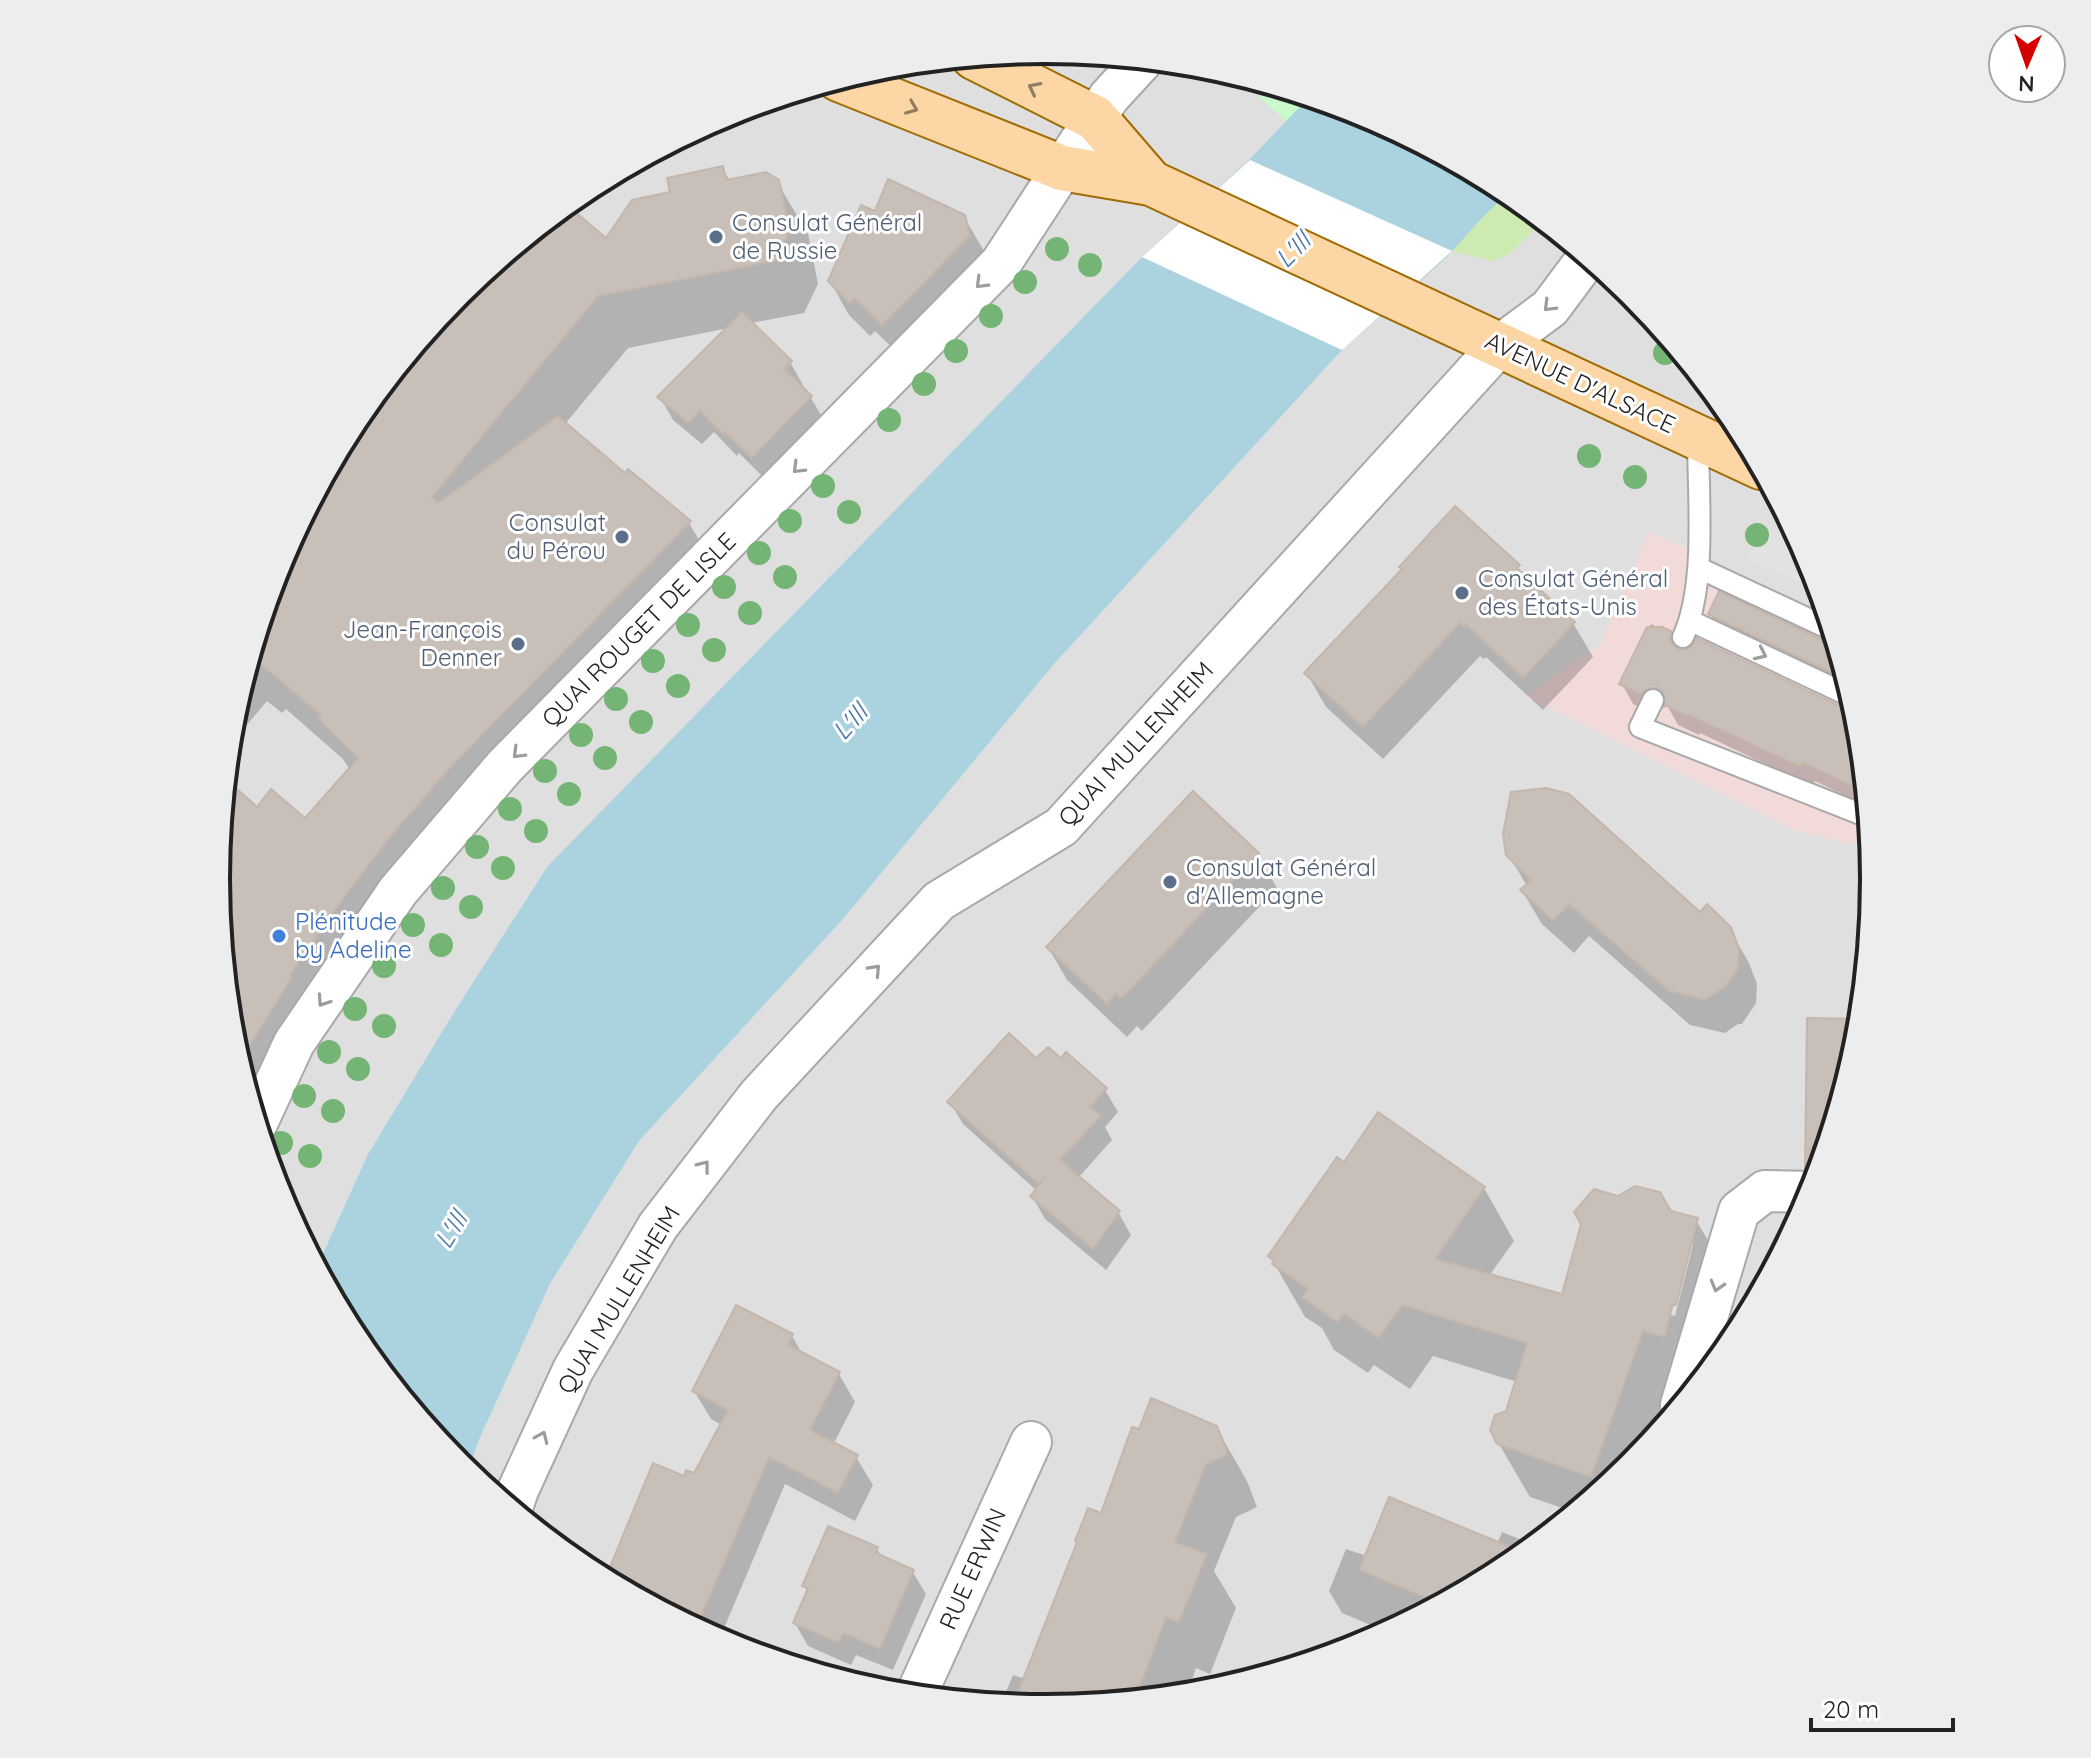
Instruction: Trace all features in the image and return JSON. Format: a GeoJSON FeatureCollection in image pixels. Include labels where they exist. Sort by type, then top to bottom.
{"type":"FeatureCollection","features":[{"type":"Feature","properties":{"kind":"main road"},"geometry":{"type":"LineString","coordinates":[[992,66],[1095,118],[1151,183]]}},
{"type":"Feature","properties":{"kind":"main road"},"geometry":{"type":"LineString","coordinates":[[858,87],[1062,168],[1151,183]]}},
{"type":"Feature","properties":{"kind":"main road","name":"AVENUE D'ALSACE"},"geometry":{"type":"LineString","coordinates":[[1151,183],[1743,459]]}},
{"type":"Feature","properties":{"kind":"street","name":"QUAI ROUGET DE LISLE"},"geometry":{"type":"LineString","coordinates":[[264,1108],[294,1043],[398,891],[505,766],[1001,263],[1109,97],[1134,69]]}},
{"type":"Feature","properties":{"kind":"street","name":"QUAI MULLENHEIM"},"geometry":{"type":"LineString","coordinates":[[515,1498],[573,1370],[658,1226],[759,1095],[939,901],[1061,827],[1499,346],[1550,308],[1582,265]]}},
{"type":"Feature","properties":{"kind":"street"},"geometry":{"type":"LineString","coordinates":[[1689,1379],[1739,1211],[1765,1191],[1798,1192]]}},
{"type":"Feature","properties":{"kind":"street","name":"RUE ERWIN"},"geometry":{"type":"LineString","coordinates":[[921,1684],[1031,1442]]}},
{"type":"Feature","properties":{"kind":"lane"},"geometry":{"type":"LineString","coordinates":[[1698,438],[1699,568],[1687,629],[1838,691]]}},
{"type":"Feature","properties":{"kind":"lane"},"geometry":{"type":"LineString","coordinates":[[1699,568],[1819,624]]}},
{"type":"Feature","properties":{"kind":"lane"},"geometry":{"type":"LineString","coordinates":[[1653,700],[1640,727],[1858,813]]}},
{"type":"Feature","properties":{"kind":"shaded area"},"geometry":{"type":"Polygon","coordinates":[[[1046,64],[1152,71],[1204,80],[1302,105],[367,1156],[323,1254],[293,1191],[274,1141],[246,1038],[232,932],[232,826],[237,773],[258,668],[293,567],[340,471],[368,426],[433,342],[508,266],[549,232],[638,173],[734,126],[835,92],[939,71],[1046,64]]]}},
{"type":"Feature","properties":{"kind":"shaded area"},"geometry":{"type":"Polygon","coordinates":[[[1499,202],[1542,232],[1622,303],[1692,383],[1751,472],[1798,567],[1833,668],[1845,720],[1859,826],[1860,879],[1854,985],[1845,1038],[1833,1090],[1798,1191],[1751,1287],[1723,1332],[1692,1375],[1622,1455],[1542,1526],[1498,1557],[1406,1610],[1357,1632],[1307,1651],[1204,1678],[1152,1687],[1046,1694],[939,1687],[887,1678],[784,1651],[734,1632],[638,1585],[593,1557],[549,1526],[473,1458],[550,1284],[639,1141],[844,918],[1055,663],[1342,350],[1452,251],[1499,202]]]}},
{"type":"Feature","properties":{"kind":"shaded area"},"geometry":{"type":"Polygon","coordinates":[[[1661,346],[1681,369],[1656,358],[1661,346]]]}},
{"type":"Feature","properties":{"kind":"shaded area"},"geometry":{"type":"Polygon","coordinates":[[[1763,527],[1784,537],[1805,585],[1748,559],[1763,527]]]}},
{"type":"Feature","properties":{"kind":"shaded area"},"geometry":{"type":"Polygon","coordinates":[[[1649,531],[1813,608],[1833,668],[1845,720],[1859,826],[1859,838],[1855,844],[1795,831],[1525,696],[1600,645],[1649,531]]]}},
{"type":"Feature","properties":{"kind":"green space"},"geometry":{"type":"Polygon","coordinates":[[[1254,91],[1302,105],[1287,122],[1254,91]]]}},
{"type":"Feature","properties":{"kind":"green space"},"geometry":{"type":"Polygon","coordinates":[[[1499,202],[1536,228],[1509,254],[1493,261],[1452,251],[1499,202]]]}},
{"type":"Feature","properties":{"kind":"water","name":"L'Ill"},"geometry":{"type":"Polygon","coordinates":[[[1301,105],[1406,148],[1499,202],[1446,258],[1342,350],[1055,663],[844,918],[639,1141],[550,1284],[473,1458],[399,1375],[368,1332],[323,1254],[367,1156],[547,867],[1142,257],[1250,159],[1301,105]]]}},
{"type":"Feature","properties":{"kind":"pier"},"geometry":{"type":"Polygon","coordinates":[[[1250,160],[1452,251],[1342,350],[1142,257],[1250,160]]]}},
{"type":"Feature","properties":{"kind":"building"},"geometry":{"type":"Polygon","coordinates":[[[723,166],[726,180],[766,172],[779,180],[790,231],[775,261],[598,296],[432,497],[438,503],[558,416],[625,473],[628,469],[691,521],[448,770],[395,831],[290,975],[292,977],[248,1048],[237,985],[232,932],[230,879],[236,788],[257,807],[271,789],[305,818],[358,758],[318,719],[321,715],[260,663],[293,567],[315,519],[368,426],[399,383],[469,303],[508,266],[576,213],[606,238],[632,200],[670,192],[667,178],[723,166]]]}},
{"type":"Feature","properties":{"kind":"building"},"geometry":{"type":"Polygon","coordinates":[[[888,179],[965,215],[970,236],[882,325],[855,299],[849,303],[828,281],[861,205],[875,211],[888,179]]]}},
{"type":"Feature","properties":{"kind":"building"},"geometry":{"type":"Polygon","coordinates":[[[742,312],[792,361],[784,369],[812,396],[752,458],[700,411],[688,423],[657,397],[742,312]]]}},
{"type":"Feature","properties":{"kind":"building","name":"Consulat Général des États-Unis"},"geometry":{"type":"Polygon","coordinates":[[[1455,506],[1520,565],[1517,568],[1575,622],[1523,678],[1466,624],[1464,627],[1460,623],[1363,727],[1304,673],[1402,569],[1399,567],[1455,506]]]}},
{"type":"Feature","properties":{"kind":"building"},"geometry":{"type":"Polygon","coordinates":[[[1719,591],[1825,641],[1834,674],[1708,614],[1719,591]]]}},
{"type":"Feature","properties":{"kind":"building"},"geometry":{"type":"Polygon","coordinates":[[[1647,627],[1662,627],[1671,631],[1670,640],[1678,649],[1691,647],[1696,638],[1842,707],[1855,787],[1803,763],[1801,767],[1665,705],[1664,693],[1658,688],[1646,689],[1641,694],[1619,684],[1647,627]]]}},
{"type":"Feature","properties":{"kind":"building"},"geometry":{"type":"Polygon","coordinates":[[[1546,788],[1569,794],[1700,912],[1707,904],[1731,927],[1739,949],[1738,968],[1726,986],[1705,1000],[1669,991],[1569,904],[1553,921],[1520,890],[1531,880],[1506,855],[1503,834],[1511,792],[1546,788]]]}},
{"type":"Feature","properties":{"kind":"building","name":"Consulat Général d'Allemagne"},"geometry":{"type":"Polygon","coordinates":[[[1193,791],[1259,853],[1122,998],[1116,993],[1107,1004],[1046,947],[1193,791]]]}},
{"type":"Feature","properties":{"kind":"building"},"geometry":{"type":"Polygon","coordinates":[[[1807,1018],[1848,1019],[1833,1090],[1805,1169],[1807,1018]]]}},
{"type":"Feature","properties":{"kind":"building"},"geometry":{"type":"Polygon","coordinates":[[[1009,1033],[1036,1058],[1048,1047],[1061,1058],[1066,1052],[1107,1088],[1090,1107],[1101,1116],[1060,1160],[1120,1211],[1093,1249],[1030,1196],[1046,1176],[1039,1184],[947,1102],[1009,1033]]]}},
{"type":"Feature","properties":{"kind":"building"},"geometry":{"type":"Polygon","coordinates":[[[1378,1112],[1485,1187],[1435,1259],[1562,1294],[1581,1224],[1574,1212],[1594,1189],[1618,1196],[1635,1186],[1660,1192],[1671,1211],[1698,1218],[1665,1337],[1643,1331],[1591,1477],[1497,1444],[1490,1430],[1495,1415],[1506,1411],[1527,1343],[1402,1305],[1379,1338],[1344,1314],[1337,1322],[1302,1297],[1308,1289],[1272,1264],[1274,1261],[1268,1256],[1337,1157],[1344,1162],[1378,1112]]]}},
{"type":"Feature","properties":{"kind":"building"},"geometry":{"type":"Polygon","coordinates":[[[736,1305],[793,1334],[788,1345],[840,1372],[810,1430],[858,1455],[838,1493],[769,1457],[701,1617],[610,1567],[653,1463],[684,1476],[686,1470],[694,1473],[728,1410],[692,1391],[736,1305]]]}},
{"type":"Feature","properties":{"kind":"building"},"geometry":{"type":"Polygon","coordinates":[[[1151,1398],[1217,1426],[1228,1454],[1206,1464],[1175,1542],[1207,1554],[1179,1622],[1166,1617],[1139,1688],[1018,1693],[1088,1508],[1101,1513],[1132,1427],[1139,1429],[1151,1398]]]}},
{"type":"Feature","properties":{"kind":"building"},"geometry":{"type":"Polygon","coordinates":[[[1389,1497],[1512,1547],[1427,1599],[1359,1570],[1389,1497]]]}},
{"type":"Feature","properties":{"kind":"building"},"geometry":{"type":"Polygon","coordinates":[[[828,1526],[878,1547],[876,1553],[914,1570],[880,1649],[843,1633],[838,1643],[793,1623],[808,1588],[802,1586],[828,1526]]]}},
{"type":"Feature","properties":{"kind":"place","name":"Consulat Général de Russie"},"geometry":{"type":"Point","coordinates":[716,237]}},
{"type":"Feature","properties":{"kind":"place","name":"Consulat du Pérou"},"geometry":{"type":"Point","coordinates":[622,537]}},
{"type":"Feature","properties":{"kind":"place","name":"Consulat Général des États-Unis"},"geometry":{"type":"Point","coordinates":[1462,593]}},
{"type":"Feature","properties":{"kind":"place","name":"Jean-François Denner"},"geometry":{"type":"Point","coordinates":[518,644]}},
{"type":"Feature","properties":{"kind":"place","name":"Consulat Général d'Allemagne"},"geometry":{"type":"Point","coordinates":[1170,882]}},
{"type":"Feature","properties":{"kind":"place","name":"Plénitude by Adeline"},"geometry":{"type":"Point","coordinates":[279,936]}}]}
